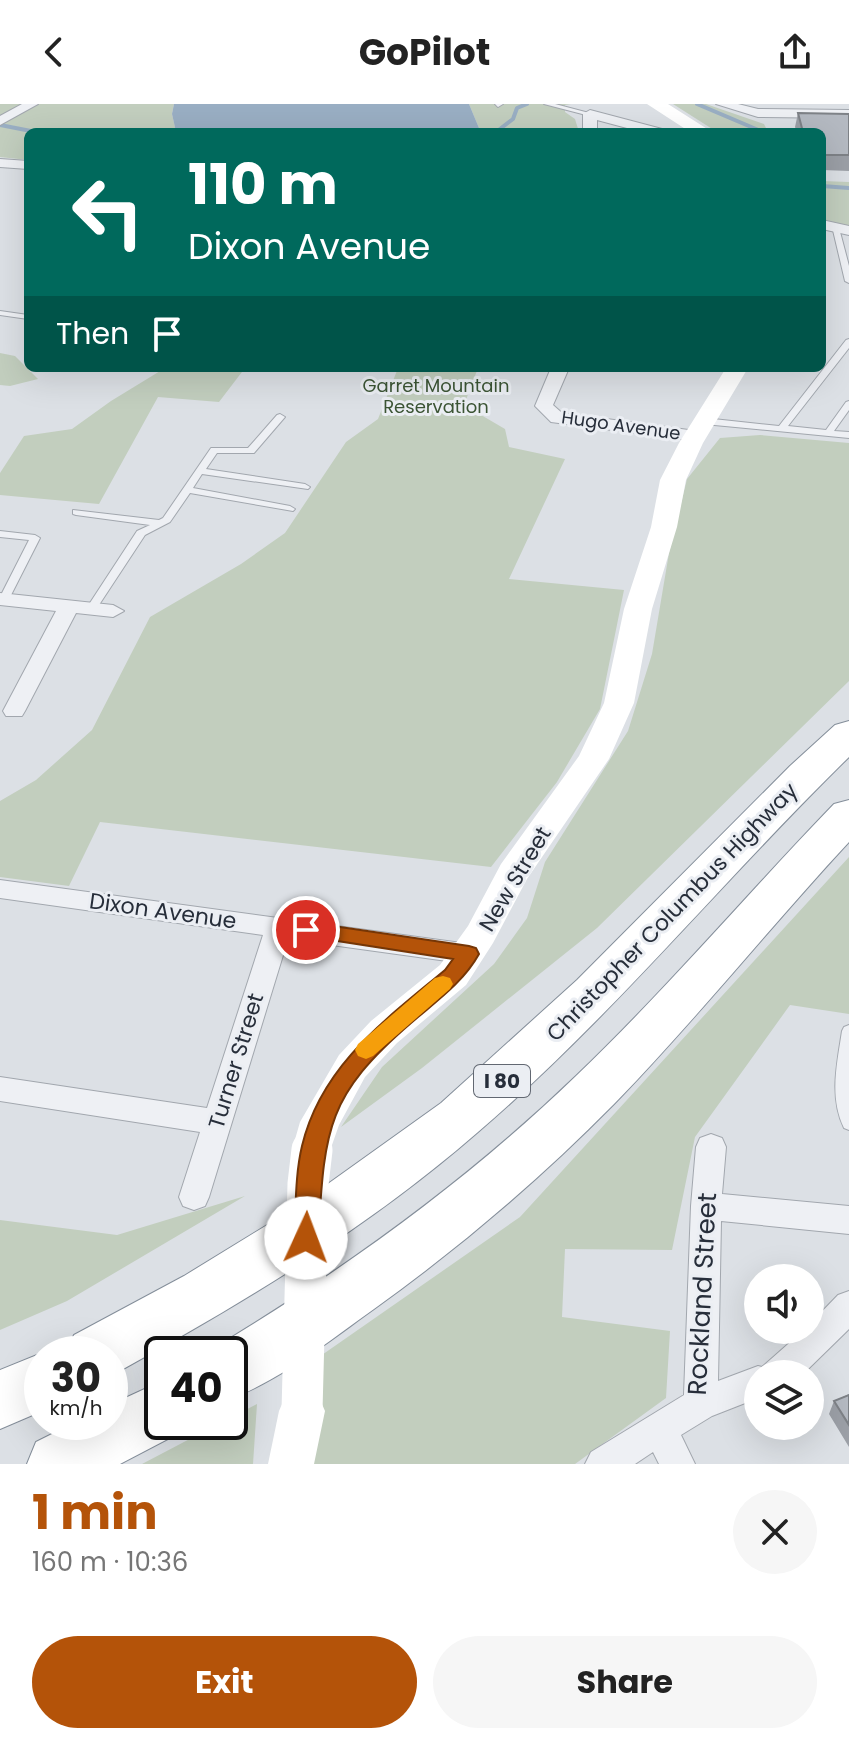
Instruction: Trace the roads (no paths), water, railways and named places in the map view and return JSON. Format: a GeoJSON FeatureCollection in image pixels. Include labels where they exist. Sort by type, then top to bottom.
{"type":"FeatureCollection","features":[{"type":"Feature","properties":{"kind":"highway","name":"Christopher Columbus Highway"},"geometry":{"type":"LineString","coordinates":[[127,1336],[308,1230],[447,1128],[558,1030],[849,734]]}},
{"type":"Feature","properties":{"kind":"highway"},"geometry":{"type":"LineString","coordinates":[[248,1360],[340,1302],[416,1247],[542,1141],[645,1038],[849,815]]}},
{"type":"Feature","properties":{"kind":"highway"},"geometry":{"type":"LineString","coordinates":[[0,1400],[24,1389]]}},
{"type":"Feature","properties":{"kind":"highway"},"geometry":{"type":"LineString","coordinates":[[58,1464],[144,1419]]}},
{"type":"Feature","properties":{"kind":"street"},"geometry":{"type":"LineString","coordinates":[[0,121],[32,104]]}},
{"type":"Feature","properties":{"kind":"street"},"geometry":{"type":"LineString","coordinates":[[656,104],[696,128]]}},
{"type":"Feature","properties":{"kind":"street"},"geometry":{"type":"LineString","coordinates":[[722,104],[742,111],[775,109],[849,114]]}},
{"type":"Feature","properties":{"kind":"street"},"geometry":{"type":"LineString","coordinates":[[590,128],[590,114],[642,128]]}},
{"type":"Feature","properties":{"kind":"street"},"geometry":{"type":"LineString","coordinates":[[0,163],[24,165]]}},
{"type":"Feature","properties":{"kind":"street","name":"Hugo Avenue"},"geometry":{"type":"LineString","coordinates":[[558,372],[544,406],[557,418],[700,428]]}},
{"type":"Feature","properties":{"kind":"street","name":"New Street"},"geometry":{"type":"LineString","coordinates":[[291,1464],[302,1411],[308,1184],[312,1150],[320,1122],[352,1066],[384,1032],[453,975],[469,954],[513,873],[593,759],[619,703],[638,609],[664,527],[673,480],[735,372]]}},
{"type":"Feature","properties":{"kind":"street"},"geometry":{"type":"LineString","coordinates":[[2,599],[113,611]]}},
{"type":"Feature","properties":{"kind":"street"},"geometry":{"type":"LineString","coordinates":[[14,711],[80,608]]}},
{"type":"Feature","properties":{"kind":"street","name":"Dixon Avenue"},"geometry":{"type":"LineString","coordinates":[[0,889],[469,954]]}},
{"type":"Feature","properties":{"kind":"street","name":"Turner Street"},"geometry":{"type":"LineString","coordinates":[[194,1197],[279,926]]}},
{"type":"Feature","properties":{"kind":"street"},"geometry":{"type":"LineString","coordinates":[[0,1089],[217,1122]]}},
{"type":"Feature","properties":{"kind":"street","name":"Rockland Street"},"geometry":{"type":"LineString","coordinates":[[603,1464],[701,1404],[706,1206],[711,1147]]}},
{"type":"Feature","properties":{"kind":"street"},"geometry":{"type":"LineString","coordinates":[[706,1206],[849,1220]]}},
{"type":"Feature","properties":{"kind":"street"},"geometry":{"type":"LineString","coordinates":[[795,1360],[849,1306]]}},
{"type":"Feature","properties":{"kind":"street"},"geometry":{"type":"LineString","coordinates":[[701,1404],[744,1387]]}},
{"type":"Feature","properties":{"kind":"street"},"geometry":{"type":"LineString","coordinates":[[660,1428],[677,1464]]}},
{"type":"Feature","properties":{"kind":"lane"},"geometry":{"type":"LineString","coordinates":[[547,104],[590,114]]}},
{"type":"Feature","properties":{"kind":"lane"},"geometry":{"type":"LineString","coordinates":[[835,228],[849,281]]}},
{"type":"Feature","properties":{"kind":"lane"},"geometry":{"type":"LineString","coordinates":[[3,313],[24,316]]}},
{"type":"Feature","properties":{"kind":"lane"},"geometry":{"type":"LineString","coordinates":[[826,371],[849,342]]}},
{"type":"Feature","properties":{"kind":"lane"},"geometry":{"type":"LineString","coordinates":[[781,429],[826,372]]}},
{"type":"Feature","properties":{"kind":"lane"},"geometry":{"type":"LineString","coordinates":[[828,433],[849,404]]}},
{"type":"Feature","properties":{"kind":"lane"},"geometry":{"type":"LineString","coordinates":[[80,608],[141,533],[167,520],[214,450],[251,451],[280,417]]}},
{"type":"Feature","properties":{"kind":"lane"},"geometry":{"type":"LineString","coordinates":[[700,428],[781,429],[849,435]]}},
{"type":"Feature","properties":{"kind":"lane"},"geometry":{"type":"LineString","coordinates":[[200,471],[305,487]]}},
{"type":"Feature","properties":{"kind":"lane"},"geometry":{"type":"LineString","coordinates":[[187,490],[290,509]]}},
{"type":"Feature","properties":{"kind":"lane"},"geometry":{"type":"LineString","coordinates":[[76,512],[160,523]]}},
{"type":"Feature","properties":{"kind":"lane"},"geometry":{"type":"LineString","coordinates":[[0,534],[35,538],[2,599]]}},
{"type":"Feature","properties":{"kind":"lane"},"geometry":{"type":"LineString","coordinates":[[849,1031],[842,1084],[844,1111],[849,1124]]}},
{"type":"Feature","properties":{"kind":"water"},"geometry":{"type":"Polygon","coordinates":[[[174,104],[469,104],[479,128],[175,128],[172,114],[174,104]]]}},
{"type":"Feature","properties":{"kind":"waterway"},"geometry":{"type":"LineString","coordinates":[[501,128],[513,119],[517,108],[527,104]]}},
{"type":"Feature","properties":{"kind":"waterway"},"geometry":{"type":"LineString","coordinates":[[697,104],[754,128]]}},
{"type":"Feature","properties":{"kind":"waterway"},"geometry":{"type":"LineString","coordinates":[[0,125],[24,130]]}},
{"type":"Feature","properties":{"kind":"waterway"},"geometry":{"type":"LineString","coordinates":[[826,186],[849,188]]}},
{"type":"Feature","properties":{"kind":"park label","name":"Garret Mountain Reservation"},"geometry":{"type":"Point","coordinates":[436,395]}}]}
